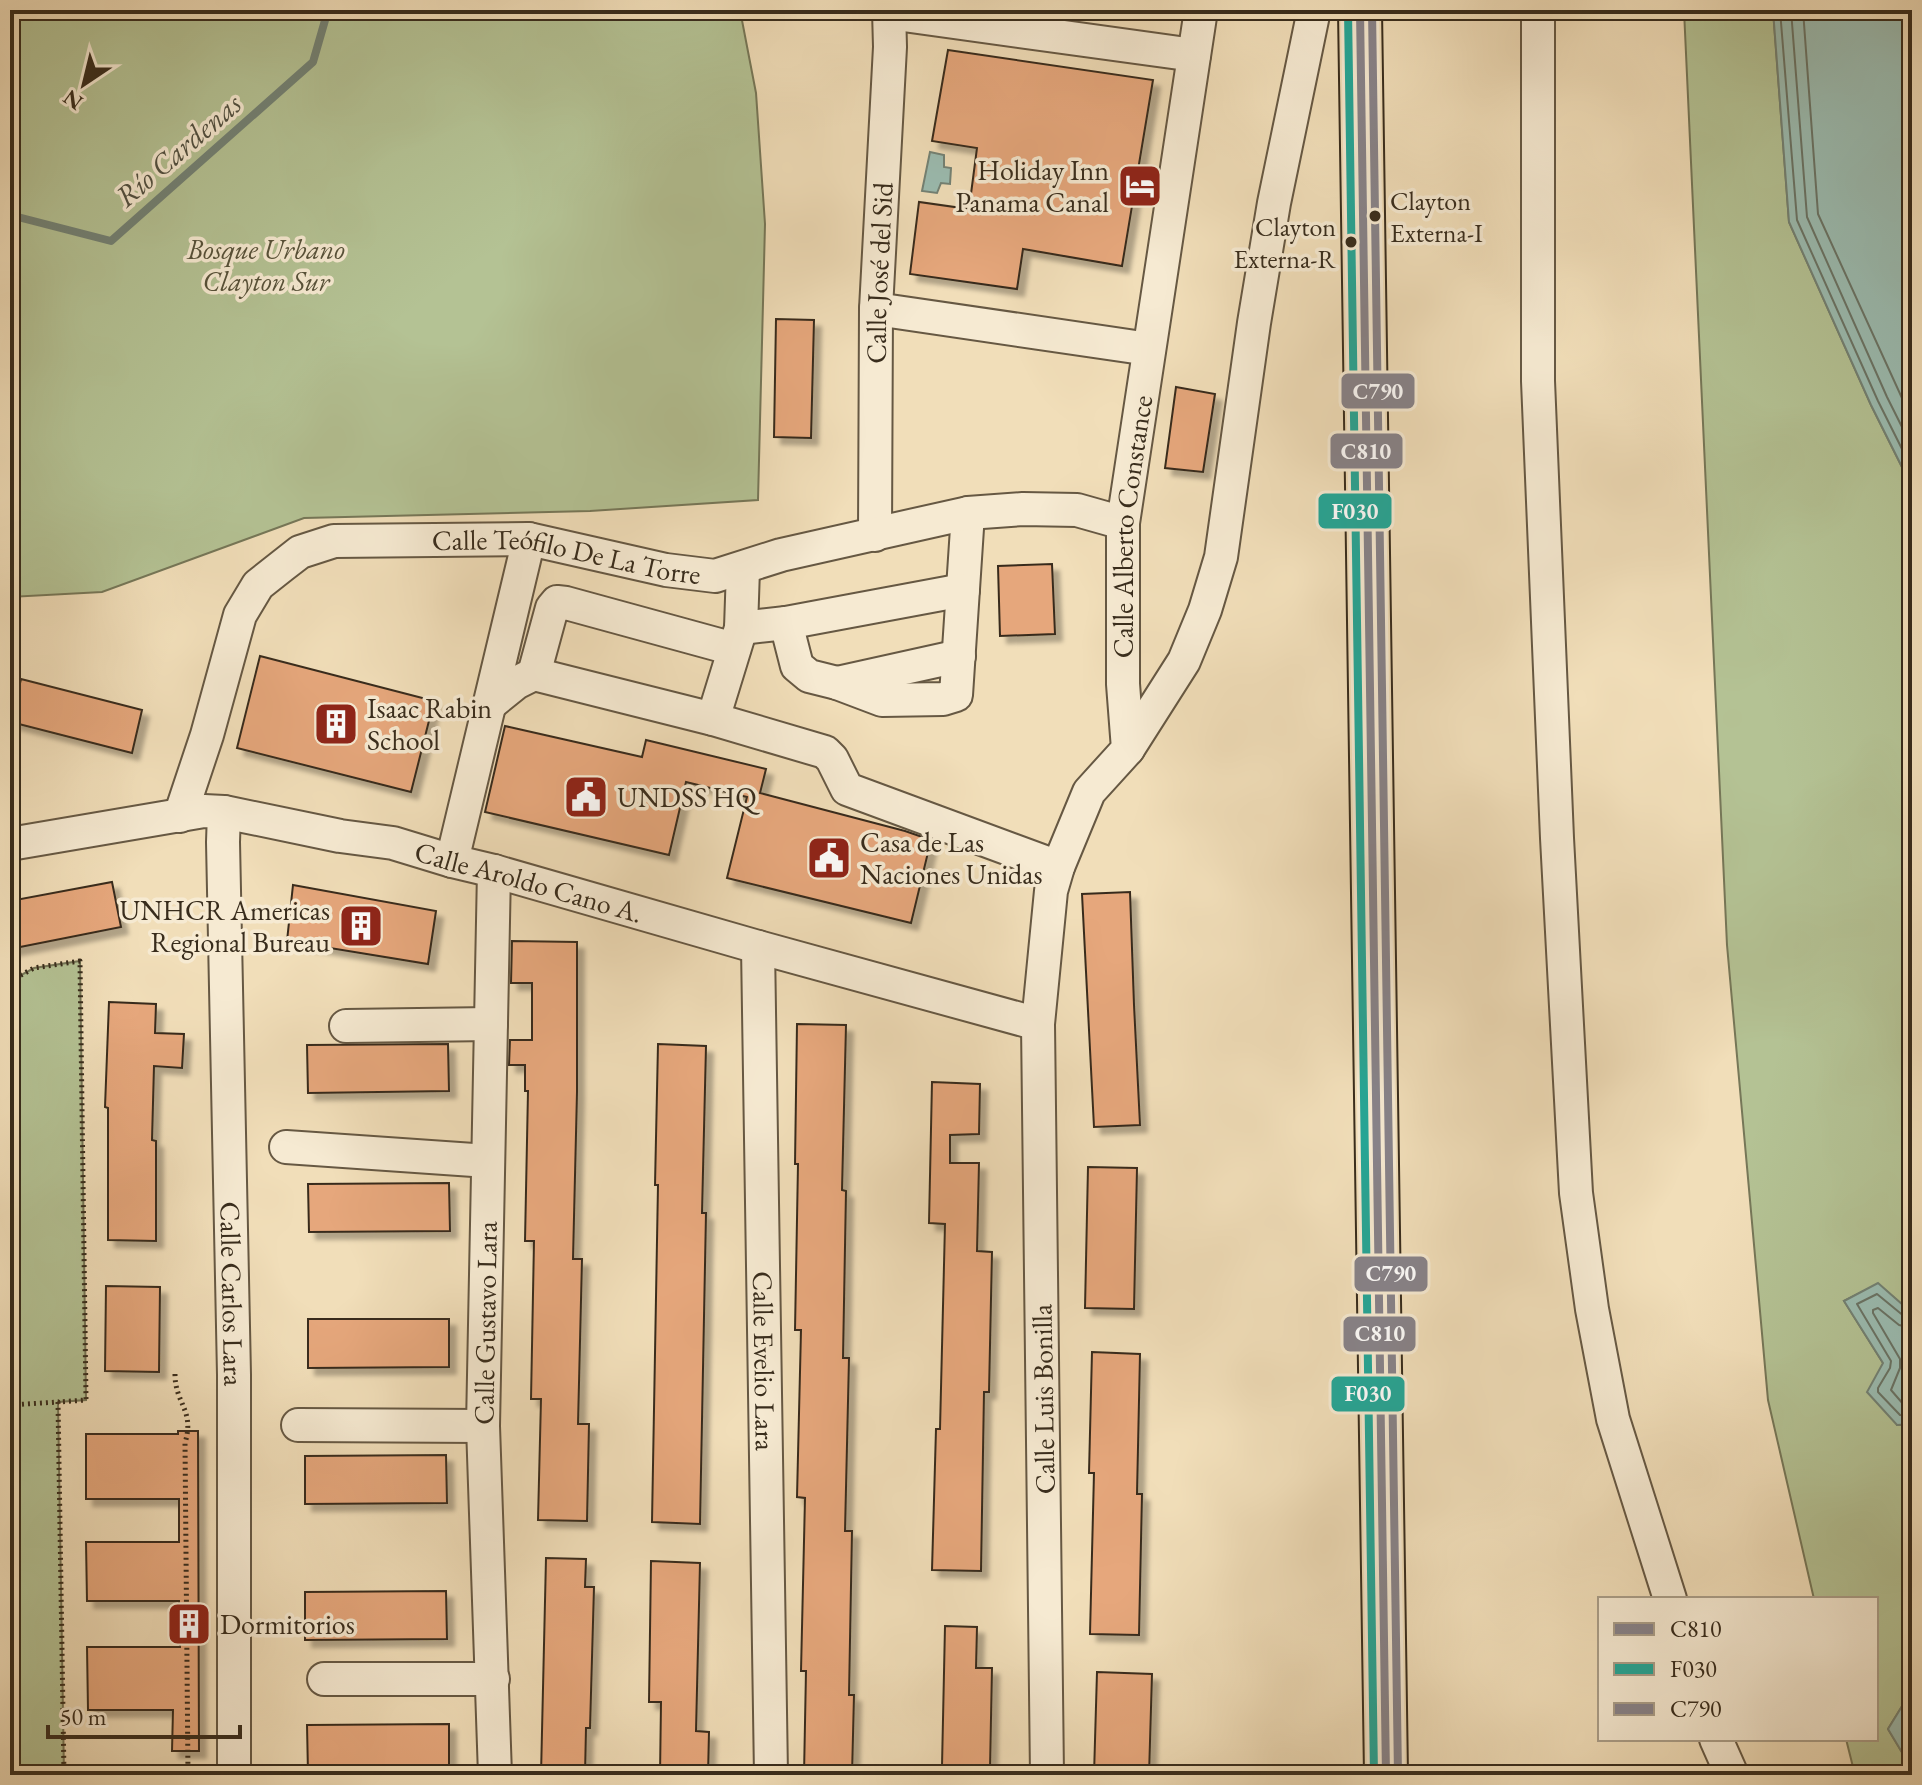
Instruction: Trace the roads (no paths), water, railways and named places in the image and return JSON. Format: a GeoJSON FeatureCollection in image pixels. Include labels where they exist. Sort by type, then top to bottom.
{"type":"FeatureCollection","features":[{"type":"Feature","properties":{"kind":"main road"},"geometry":{"type":"LineString","coordinates":[[1360,10],[1386,1775]]}},
{"type":"Feature","properties":{"kind":"street","name":"Calle Alberto Constance"},"geometry":{"type":"LineString","coordinates":[[1128,749],[1123,684],[1123,523],[1201,10]]}},
{"type":"Feature","properties":{"kind":"street"},"geometry":{"type":"LineString","coordinates":[[1038,1024],[1051,891],[1058,867],[1089,792],[1128,749],[1184,661],[1205,610],[1221,557],[1271,218],[1314,10]]}},
{"type":"Feature","properties":{"kind":"street"},"geometry":{"type":"LineString","coordinates":[[1538,10],[1538,381],[1576,1193],[1592,1309],[1613,1419],[1669,1597]]}},
{"type":"Feature","properties":{"kind":"street"},"geometry":{"type":"LineString","coordinates":[[889,12],[1194,55]]}},
{"type":"Feature","properties":{"kind":"street","name":"Calle José del Sid"},"geometry":{"type":"LineString","coordinates":[[875,535],[876,309],[890,47],[889,12]]}},
{"type":"Feature","properties":{"kind":"street"},"geometry":{"type":"LineString","coordinates":[[876,309],[1149,349]]}},
{"type":"Feature","properties":{"kind":"street","name":"Calle Teófilo De La Torre"},"geometry":{"type":"LineString","coordinates":[[180,816],[207,735],[240,615],[258,585],[282,566],[300,552],[334,541],[529,539],[666,570],[715,576],[781,555],[968,513],[1023,509],[1077,510],[1123,523]]}},
{"type":"Feature","properties":{"kind":"street"},"geometry":{"type":"LineString","coordinates":[[786,623],[797,666],[809,676],[837,683],[959,656],[968,513]]}},
{"type":"Feature","properties":{"kind":"street"},"geometry":{"type":"LineString","coordinates":[[452,861],[529,539]]}},
{"type":"Feature","properties":{"kind":"street"},"geometry":{"type":"LineString","coordinates":[[713,719],[738,638],[743,569]]}},
{"type":"Feature","properties":{"kind":"street"},"geometry":{"type":"LineString","coordinates":[[534,674],[552,608],[557,602],[738,638],[786,623],[963,590]]}},
{"type":"Feature","properties":{"kind":"street"},"geometry":{"type":"LineString","coordinates":[[490,704],[516,683],[534,674],[713,719],[825,752],[832,759],[847,789],[1058,867]]}},
{"type":"Feature","properties":{"kind":"street","name":"Calle Aroldo Cano A."},"geometry":{"type":"LineString","coordinates":[[10,844],[204,811],[224,812],[340,836],[393,843],[1038,1024]]}},
{"type":"Feature","properties":{"kind":"street","name":"Calle Carlos Lara"},"geometry":{"type":"LineString","coordinates":[[224,812],[234,1375],[234,1775]]}},
{"type":"Feature","properties":{"kind":"street","name":"Calle Gustavo Lara"},"geometry":{"type":"LineString","coordinates":[[494,871],[483,1426],[495,1775]]}},
{"type":"Feature","properties":{"kind":"street","name":"Calle Evelio Lara"},"geometry":{"type":"LineString","coordinates":[[758,947],[771,1775]]}},
{"type":"Feature","properties":{"kind":"street"},"geometry":{"type":"LineString","coordinates":[[346,1026],[491,1024]]}},
{"type":"Feature","properties":{"kind":"street","name":"Calle Luis Bonilla"},"geometry":{"type":"LineString","coordinates":[[1038,1024],[1047,1775]]}},
{"type":"Feature","properties":{"kind":"street"},"geometry":{"type":"LineString","coordinates":[[286,1147],[488,1161]]}},
{"type":"Feature","properties":{"kind":"street"},"geometry":{"type":"LineString","coordinates":[[298,1425],[483,1426]]}},
{"type":"Feature","properties":{"kind":"street"},"geometry":{"type":"LineString","coordinates":[[324,1679],[493,1679]]}},
{"type":"Feature","properties":{"kind":"street"},"geometry":{"type":"LineString","coordinates":[[1717,1741],[1732,1775]]}},
{"type":"Feature","properties":{"kind":"water"},"geometry":{"type":"Polygon","coordinates":[[[1773,10],[1912,10],[1912,487],[1871,405],[1789,222],[1773,10]]]}},
{"type":"Feature","properties":{"kind":"water"},"geometry":{"type":"Polygon","coordinates":[[[930,152],[944,155],[944,167],[951,168],[950,184],[941,183],[937,193],[922,191],[930,152]]]}},
{"type":"Feature","properties":{"kind":"water"},"geometry":{"type":"Polygon","coordinates":[[[1878,1283],[1912,1313],[1912,1424],[1897,1425],[1867,1392],[1883,1363],[1844,1301],[1878,1283]]]}},
{"type":"Feature","properties":{"kind":"water"},"geometry":{"type":"Polygon","coordinates":[[[1912,1690],[1912,1769],[1888,1729],[1912,1690]]]}},
{"type":"Feature","properties":{"kind":"waterway","name":"Río Cardenas"},"geometry":{"type":"LineString","coordinates":[[10,215],[111,241],[313,62],[328,10]]}},
{"type":"Feature","properties":{"kind":"place","name":"Holiday Inn Panama Canal"},"geometry":{"type":"Point","coordinates":[1140,186]}},
{"type":"Feature","properties":{"kind":"place","name":"Clayton Externa-I"},"geometry":{"type":"Point","coordinates":[1375,216]}},
{"type":"Feature","properties":{"kind":"place","name":"Clayton Externa-R"},"geometry":{"type":"Point","coordinates":[1351,242]}},
{"type":"Feature","properties":{"kind":"place","name":"Isaac Rabin School"},"geometry":{"type":"Point","coordinates":[336,724]}},
{"type":"Feature","properties":{"kind":"place","name":"UNDSS HQ"},"geometry":{"type":"Point","coordinates":[586,797]}},
{"type":"Feature","properties":{"kind":"place","name":"Casa de Las Naciones Unidas"},"geometry":{"type":"Point","coordinates":[829,858]}},
{"type":"Feature","properties":{"kind":"place","name":"UNHCR Americas Regional Bureau"},"geometry":{"type":"Point","coordinates":[361,926]}},
{"type":"Feature","properties":{"kind":"place","name":"Dormitorios"},"geometry":{"type":"Point","coordinates":[189,1624]}},
{"type":"Feature","properties":{"kind":"park label","name":"Bosque Urbano Clayton Sur"},"geometry":{"type":"Point","coordinates":[266,265]}}]}
